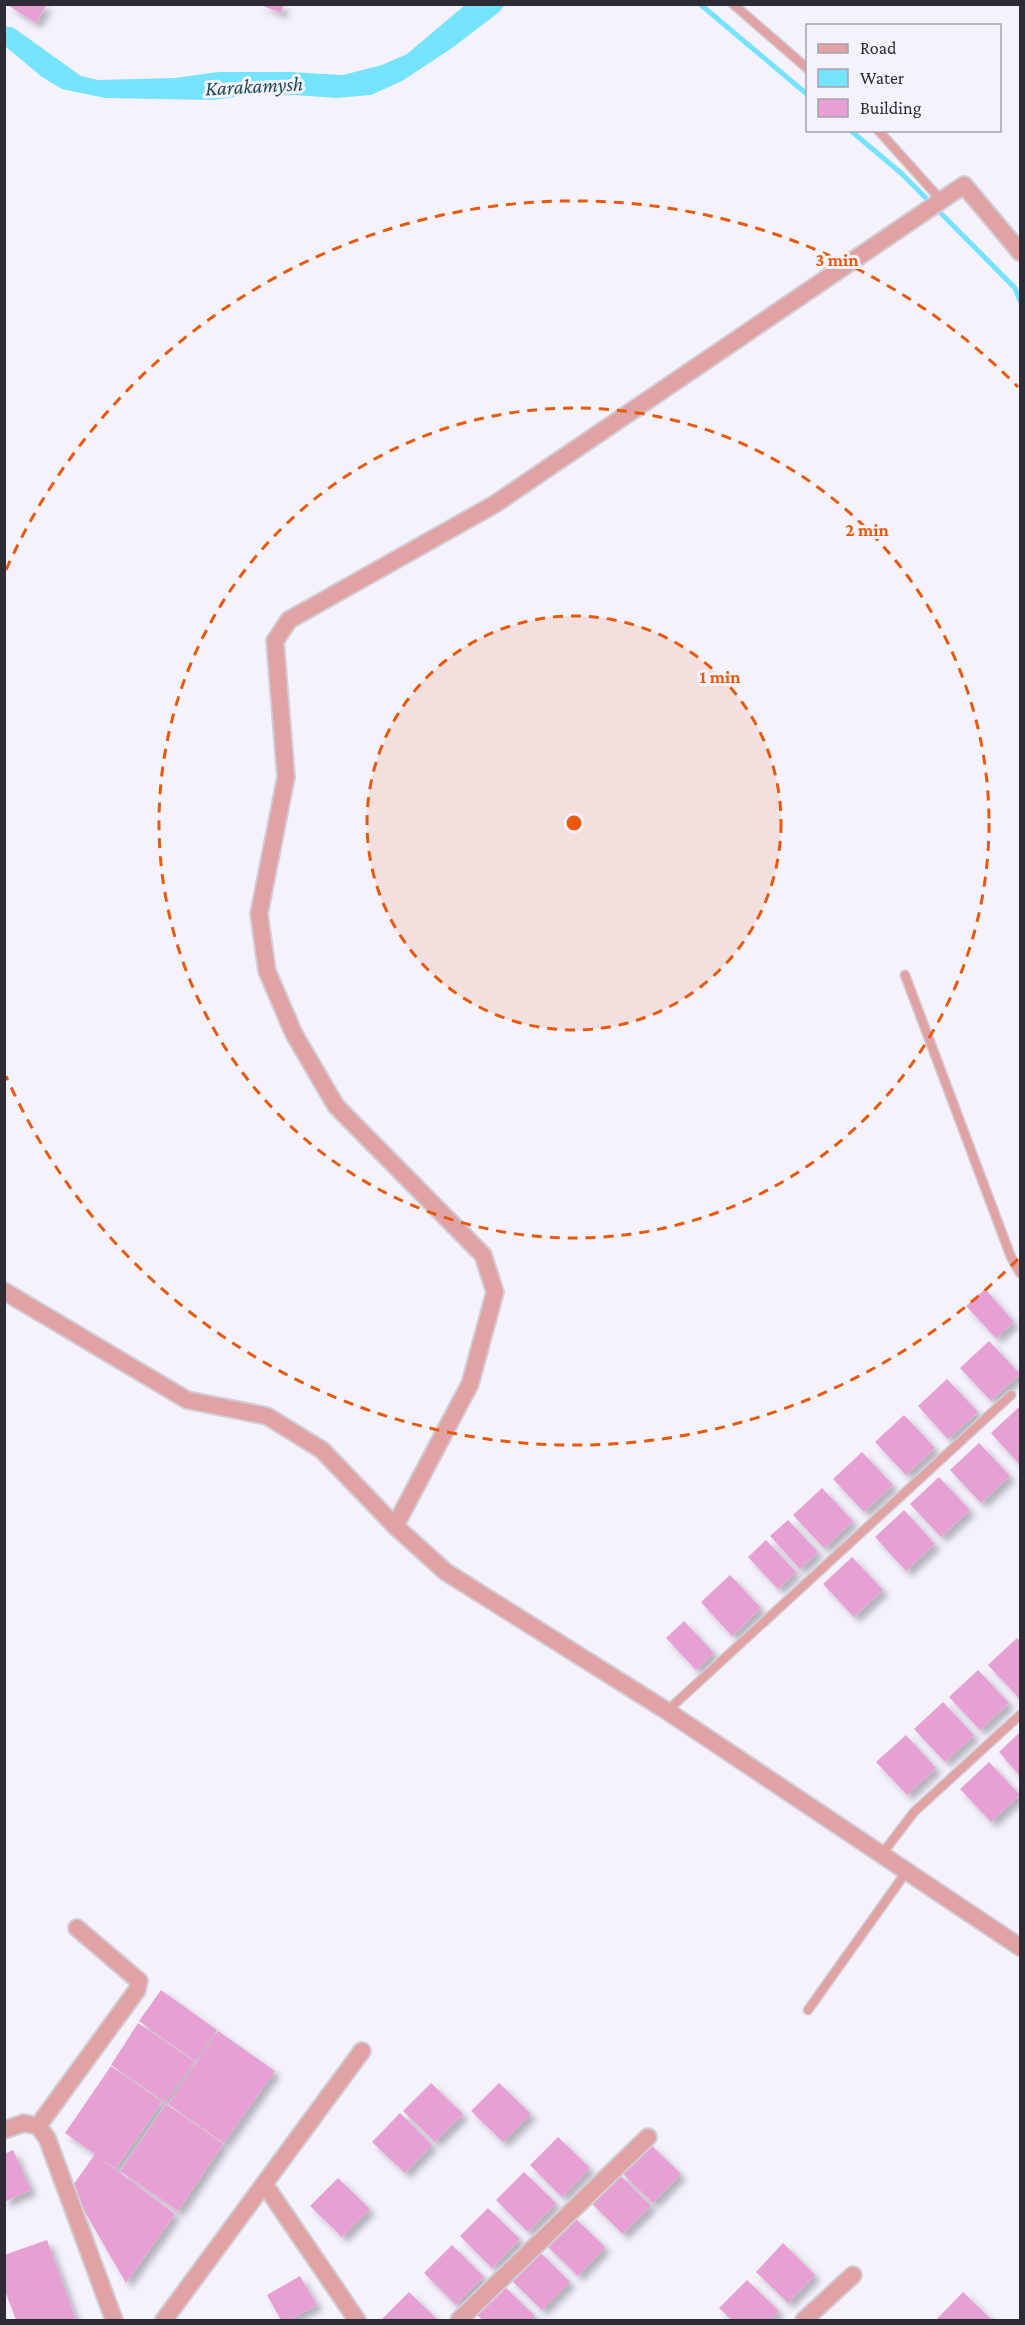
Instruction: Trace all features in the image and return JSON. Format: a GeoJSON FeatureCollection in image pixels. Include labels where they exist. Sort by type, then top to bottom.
{"type":"FeatureCollection","features":[{"type":"Feature","properties":{"kind":"street"},"geometry":{"type":"LineString","coordinates":[[395,1526],[470,1384],[495,1292],[483,1255],[336,1106],[294,1034],[267,971],[259,914],[286,777],[275,641],[289,620],[495,504],[964,185],[1020,252]]}},
{"type":"Feature","properties":{"kind":"street"},"geometry":{"type":"LineString","coordinates":[[4,1291],[187,1400],[267,1416],[322,1450],[395,1526],[446,1572],[666,1711],[1020,1947]]}},
{"type":"Feature","properties":{"kind":"street"},"geometry":{"type":"LineString","coordinates":[[38,2126],[137,1990],[139,1981],[77,1928]]}},
{"type":"Feature","properties":{"kind":"street"},"geometry":{"type":"LineString","coordinates":[[164,2320],[362,2051]]}},
{"type":"Feature","properties":{"kind":"street"},"geometry":{"type":"LineString","coordinates":[[4,2130],[24,2123],[38,2126],[47,2138],[114,2320]]}},
{"type":"Feature","properties":{"kind":"street"},"geometry":{"type":"LineString","coordinates":[[459,2320],[648,2137]]}},
{"type":"Feature","properties":{"kind":"street"},"geometry":{"type":"LineString","coordinates":[[265,2185],[357,2320]]}},
{"type":"Feature","properties":{"kind":"street"},"geometry":{"type":"LineString","coordinates":[[804,2320],[853,2275]]}},
{"type":"Feature","properties":{"kind":"lane"},"geometry":{"type":"LineString","coordinates":[[733,4],[806,68]]}},
{"type":"Feature","properties":{"kind":"lane"},"geometry":{"type":"LineString","coordinates":[[880,132],[941,200]]}},
{"type":"Feature","properties":{"kind":"lane"},"geometry":{"type":"LineString","coordinates":[[905,975],[1011,1257],[1020,1273]]}},
{"type":"Feature","properties":{"kind":"lane"},"geometry":{"type":"LineString","coordinates":[[666,1711],[1011,1395]]}},
{"type":"Feature","properties":{"kind":"lane"},"geometry":{"type":"LineString","coordinates":[[882,1854],[914,1812],[1020,1715]]}},
{"type":"Feature","properties":{"kind":"lane"},"geometry":{"type":"LineString","coordinates":[[808,2010],[907,1871]]}},
{"type":"Feature","properties":{"kind":"water","name":"Karakamysh"},"geometry":{"type":"Polygon","coordinates":[[[465,5],[505,5],[498,13],[452,48],[402,81],[371,95],[336,98],[249,95],[213,100],[105,98],[62,89],[42,77],[5,46],[5,26],[14,28],[81,76],[98,80],[175,78],[218,72],[343,75],[382,65],[407,54],[465,5]]]}},
{"type":"Feature","properties":{"kind":"building"},"geometry":{"type":"Polygon","coordinates":[[[6,4],[47,4],[36,23],[6,4]]]}},
{"type":"Feature","properties":{"kind":"building"},"geometry":{"type":"Polygon","coordinates":[[[258,4],[284,4],[281,13],[258,4]]]}},
{"type":"Feature","properties":{"kind":"building"},"geometry":{"type":"Polygon","coordinates":[[[985,1289],[1014,1322],[996,1338],[966,1306],[985,1289]]]}},
{"type":"Feature","properties":{"kind":"building"},"geometry":{"type":"Polygon","coordinates":[[[989,1341],[1020,1374],[991,1401],[960,1368],[989,1341]]]}},
{"type":"Feature","properties":{"kind":"building"},"geometry":{"type":"Polygon","coordinates":[[[947,1379],[978,1412],[948,1439],[918,1406],[947,1379]]]}},
{"type":"Feature","properties":{"kind":"building"},"geometry":{"type":"Polygon","coordinates":[[[1020,1406],[1020,1465],[991,1433],[1020,1406]]]}},
{"type":"Feature","properties":{"kind":"building"},"geometry":{"type":"Polygon","coordinates":[[[904,1415],[935,1448],[906,1475],[875,1442],[904,1415]]]}},
{"type":"Feature","properties":{"kind":"building"},"geometry":{"type":"Polygon","coordinates":[[[979,1443],[1010,1476],[981,1503],[950,1470],[979,1443]]]}},
{"type":"Feature","properties":{"kind":"building"},"geometry":{"type":"Polygon","coordinates":[[[862,1452],[893,1485],[864,1512],[833,1479],[862,1452]]]}},
{"type":"Feature","properties":{"kind":"building"},"geometry":{"type":"Polygon","coordinates":[[[939,1477],[970,1510],[941,1537],[910,1504],[939,1477]]]}},
{"type":"Feature","properties":{"kind":"building"},"geometry":{"type":"Polygon","coordinates":[[[822,1488],[853,1521],[824,1548],[793,1515],[822,1488]]]}},
{"type":"Feature","properties":{"kind":"building"},"geometry":{"type":"Polygon","coordinates":[[[904,1510],[935,1544],[906,1571],[875,1537],[904,1510]]]}},
{"type":"Feature","properties":{"kind":"building"},"geometry":{"type":"Polygon","coordinates":[[[788,1520],[818,1552],[800,1569],[770,1536],[788,1520]]]}},
{"type":"Feature","properties":{"kind":"building"},"geometry":{"type":"Polygon","coordinates":[[[766,1540],[796,1572],[778,1589],[748,1557],[766,1540]]]}},
{"type":"Feature","properties":{"kind":"building"},"geometry":{"type":"Polygon","coordinates":[[[852,1557],[883,1590],[854,1617],[823,1584],[852,1557]]]}},
{"type":"Feature","properties":{"kind":"building"},"geometry":{"type":"Polygon","coordinates":[[[730,1575],[761,1608],[732,1636],[701,1602],[730,1575]]]}},
{"type":"Feature","properties":{"kind":"building"},"geometry":{"type":"Polygon","coordinates":[[[684,1621],[714,1653],[696,1670],[666,1638],[684,1621]]]}},
{"type":"Feature","properties":{"kind":"building"},"geometry":{"type":"Polygon","coordinates":[[[1017,1638],[1020,1641],[1019,1698],[988,1665],[1017,1638]]]}},
{"type":"Feature","properties":{"kind":"building"},"geometry":{"type":"Polygon","coordinates":[[[978,1670],[1009,1703],[980,1730],[949,1697],[978,1670]]]}},
{"type":"Feature","properties":{"kind":"building"},"geometry":{"type":"Polygon","coordinates":[[[943,1702],[974,1735],[945,1762],[914,1729],[943,1702]]]}},
{"type":"Feature","properties":{"kind":"building"},"geometry":{"type":"Polygon","coordinates":[[[1020,1732],[1020,1776],[999,1752],[1020,1732]]]}},
{"type":"Feature","properties":{"kind":"building"},"geometry":{"type":"Polygon","coordinates":[[[906,1735],[936,1768],[907,1795],[876,1762],[906,1735]]]}},
{"type":"Feature","properties":{"kind":"building"},"geometry":{"type":"Polygon","coordinates":[[[989,1762],[1020,1795],[991,1822],[960,1789],[989,1762]]]}},
{"type":"Feature","properties":{"kind":"building"},"geometry":{"type":"Polygon","coordinates":[[[161,1990],[217,2030],[195,2061],[139,2021],[161,1990]]]}},
{"type":"Feature","properties":{"kind":"building"},"geometry":{"type":"Polygon","coordinates":[[[138,2023],[195,2062],[165,2102],[111,2065],[138,2023]]]}},
{"type":"Feature","properties":{"kind":"building"},"geometry":{"type":"Polygon","coordinates":[[[218,2031],[275,2071],[224,2143],[168,2104],[218,2031]]]}},
{"type":"Feature","properties":{"kind":"building"},"geometry":{"type":"Polygon","coordinates":[[[111,2066],[162,2102],[116,2168],[100,2158],[175,2214],[126,2283],[71,2188],[95,2154],[65,2133],[111,2066]]]}},
{"type":"Feature","properties":{"kind":"building"},"geometry":{"type":"Polygon","coordinates":[[[431,2083],[463,2114],[435,2142],[403,2111],[431,2083]]]}},
{"type":"Feature","properties":{"kind":"building"},"geometry":{"type":"Polygon","coordinates":[[[499,2083],[531,2114],[503,2142],[471,2111],[499,2083]]]}},
{"type":"Feature","properties":{"kind":"building"},"geometry":{"type":"Polygon","coordinates":[[[166,2104],[223,2144],[178,2211],[120,2171],[166,2104]]]}},
{"type":"Feature","properties":{"kind":"building"},"geometry":{"type":"Polygon","coordinates":[[[400,2113],[432,2145],[405,2173],[372,2142],[400,2113]]]}},
{"type":"Feature","properties":{"kind":"building"},"geometry":{"type":"Polygon","coordinates":[[[558,2137],[590,2168],[562,2197],[530,2165],[558,2137]]]}},
{"type":"Feature","properties":{"kind":"building"},"geometry":{"type":"Polygon","coordinates":[[[649,2143],[681,2174],[653,2203],[621,2172],[649,2143]]]}},
{"type":"Feature","properties":{"kind":"building"},"geometry":{"type":"Polygon","coordinates":[[[13,2150],[31,2190],[4,2202],[4,2154],[13,2150]]]}},
{"type":"Feature","properties":{"kind":"building"},"geometry":{"type":"Polygon","coordinates":[[[524,2172],[556,2203],[528,2232],[496,2200],[524,2172]]]}},
{"type":"Feature","properties":{"kind":"building"},"geometry":{"type":"Polygon","coordinates":[[[619,2174],[651,2206],[623,2234],[591,2203],[619,2174]]]}},
{"type":"Feature","properties":{"kind":"building"},"geometry":{"type":"Polygon","coordinates":[[[338,2178],[370,2209],[342,2237],[310,2206],[338,2178]]]}},
{"type":"Feature","properties":{"kind":"building"},"geometry":{"type":"Polygon","coordinates":[[[488,2208],[520,2239],[492,2268],[460,2236],[488,2208]]]}},
{"type":"Feature","properties":{"kind":"building"},"geometry":{"type":"Polygon","coordinates":[[[573,2216],[605,2247],[578,2276],[545,2244],[573,2216]]]}},
{"type":"Feature","properties":{"kind":"building"},"geometry":{"type":"Polygon","coordinates":[[[47,2240],[76,2320],[16,2320],[4,2288],[4,2255],[47,2240]]]}},
{"type":"Feature","properties":{"kind":"building"},"geometry":{"type":"Polygon","coordinates":[[[783,2243],[815,2275],[788,2303],[756,2272],[783,2243]]]}},
{"type":"Feature","properties":{"kind":"building"},"geometry":{"type":"Polygon","coordinates":[[[452,2245],[484,2277],[456,2305],[424,2273],[452,2245]]]}},
{"type":"Feature","properties":{"kind":"building"},"geometry":{"type":"Polygon","coordinates":[[[538,2250],[570,2282],[542,2310],[510,2279],[538,2250]]]}},
{"type":"Feature","properties":{"kind":"building"},"geometry":{"type":"Polygon","coordinates":[[[300,2276],[317,2305],[289,2320],[281,2320],[267,2295],[300,2276]]]}},
{"type":"Feature","properties":{"kind":"building"},"geometry":{"type":"Polygon","coordinates":[[[747,2280],[779,2311],[770,2320],[732,2320],[719,2308],[747,2280]]]}},
{"type":"Feature","properties":{"kind":"building"},"geometry":{"type":"Polygon","coordinates":[[[503,2285],[535,2316],[531,2320],[483,2320],[476,2314],[503,2285]]]}},
{"type":"Feature","properties":{"kind":"building"},"geometry":{"type":"Polygon","coordinates":[[[409,2292],[438,2320],[381,2320],[409,2292]]]}},
{"type":"Feature","properties":{"kind":"building"},"geometry":{"type":"Polygon","coordinates":[[[963,2292],[992,2320],[936,2320],[963,2292]]]}},
{"type":"Feature","properties":{"kind":"waterway"},"geometry":{"type":"LineString","coordinates":[[700,4],[806,93]]}},
{"type":"Feature","properties":{"kind":"waterway"},"geometry":{"type":"LineString","coordinates":[[852,132],[901,173],[1015,288],[1020,301]]}}]}
